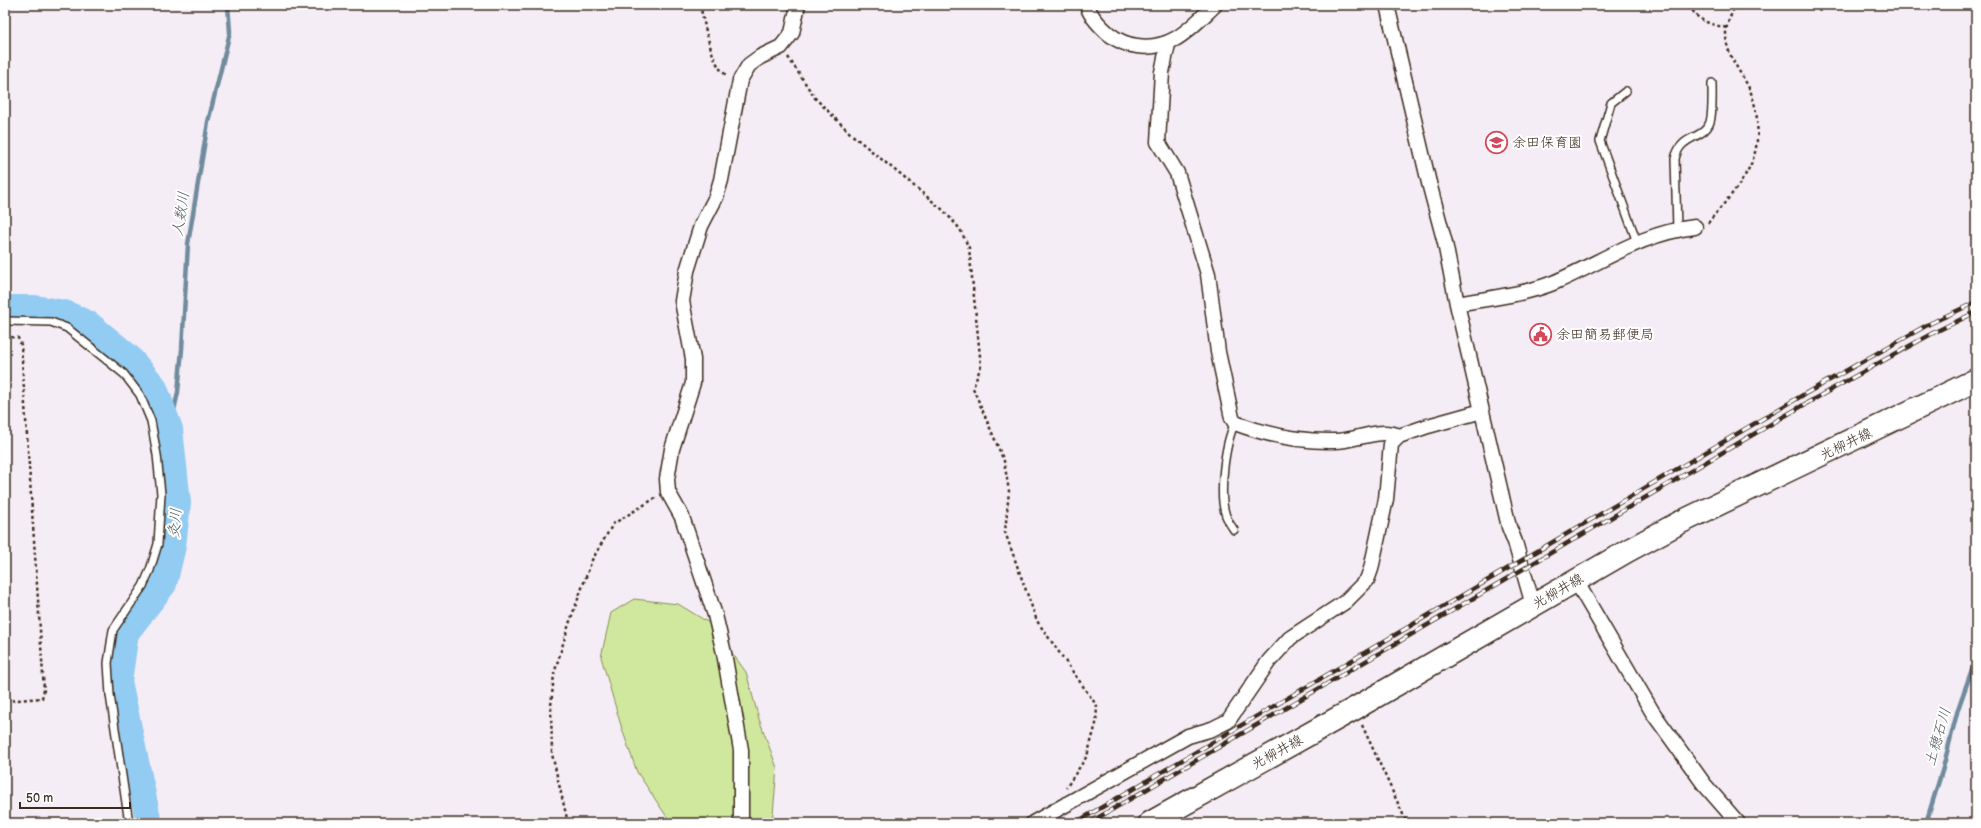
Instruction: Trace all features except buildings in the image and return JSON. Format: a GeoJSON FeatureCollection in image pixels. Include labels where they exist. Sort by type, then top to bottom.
{"type":"FeatureCollection","features":[{"type":"Feature","properties":{"kind":"main road","name":"光柳井線"},"geometry":{"type":"LineString","coordinates":[[1150,823],[1354,709],[1533,605],[1679,523],[1976,380]]}},
{"type":"Feature","properties":{"kind":"street"},"geometry":{"type":"LineString","coordinates":[[741,823],[741,750],[724,653],[715,615],[682,517],[668,492],[667,479],[672,449],[693,383],[693,359],[682,301],[687,271],[701,226],[716,197],[722,180],[740,80],[749,65],[760,56],[781,47],[792,34],[798,5]]}},
{"type":"Feature","properties":{"kind":"street"},"geometry":{"type":"LineString","coordinates":[[1087,5],[1100,26],[1116,40],[1130,45],[1146,47],[1168,44],[1188,30],[1215,5]]}},
{"type":"Feature","properties":{"kind":"street"},"geometry":{"type":"LineString","coordinates":[[1387,5],[1445,243],[1457,304],[1509,526],[1533,605]]}},
{"type":"Feature","properties":{"kind":"street"},"geometry":{"type":"LineString","coordinates":[[1168,44],[1162,72],[1158,142],[1177,173],[1208,274],[1218,352],[1232,418],[1235,422],[1279,436],[1318,441],[1337,441],[1382,433],[1392,433],[1399,436]]}},
{"type":"Feature","properties":{"kind":"street"},"geometry":{"type":"LineString","coordinates":[[1457,304],[1531,290],[1552,283],[1637,242],[1677,229],[1695,227]]}},
{"type":"Feature","properties":{"kind":"street"},"geometry":{"type":"LineString","coordinates":[[1033,823],[1188,736],[1212,729],[1228,721],[1269,661],[1290,638],[1345,602],[1367,580],[1372,569],[1386,499],[1392,444],[1399,436],[1428,426],[1482,411]]}},
{"type":"Feature","properties":{"kind":"street"},"geometry":{"type":"LineString","coordinates":[[1576,581],[1653,713],[1704,784],[1738,823]]}},
{"type":"Feature","properties":{"kind":"lane"},"geometry":{"type":"LineString","coordinates":[[1677,229],[1675,159],[1677,149],[1682,143],[1704,131],[1710,122],[1712,83]]}},
{"type":"Feature","properties":{"kind":"lane"},"geometry":{"type":"LineString","coordinates":[[1626,91],[1611,103],[1600,141],[1637,242]]}},
{"type":"Feature","properties":{"kind":"lane"},"geometry":{"type":"LineString","coordinates":[[5,320],[52,322],[68,328],[124,374],[140,395],[151,421],[157,455],[161,494],[158,544],[150,570],[143,586],[113,630],[108,663],[110,695],[129,823]]}},
{"type":"Feature","properties":{"kind":"lane"},"geometry":{"type":"LineString","coordinates":[[1234,530],[1226,516],[1223,495],[1225,464],[1231,430],[1235,422]]}},
{"type":"Feature","properties":{"kind":"path"},"geometry":{"type":"LineString","coordinates":[[700,5],[716,64],[724,74],[740,80]]}},
{"type":"Feature","properties":{"kind":"path"},"geometry":{"type":"LineString","coordinates":[[1690,5],[1697,18],[1707,24],[1727,28]]}},
{"type":"Feature","properties":{"kind":"path"},"geometry":{"type":"LineString","coordinates":[[1695,227],[1706,225],[1737,187],[1751,164],[1757,148],[1757,125],[1749,87],[1727,49],[1727,28],[1735,5]]}},
{"type":"Feature","properties":{"kind":"path"},"geometry":{"type":"LineString","coordinates":[[781,47],[815,98],[851,134],[943,210],[960,229],[968,248],[981,366],[973,388],[1004,461],[1009,491],[1005,532],[1037,621],[1097,706],[1096,724],[1087,756],[1061,794]]}},
{"type":"Feature","properties":{"kind":"path"},"geometry":{"type":"LineString","coordinates":[[5,336],[18,338],[21,346],[44,690],[42,698],[5,701]]}},
{"type":"Feature","properties":{"kind":"path"},"geometry":{"type":"LineString","coordinates":[[568,823],[552,754],[551,706],[556,667],[592,560],[613,524],[645,503],[668,492]]}},
{"type":"Feature","properties":{"kind":"path"},"geometry":{"type":"LineString","coordinates":[[1354,709],[1407,823]]}},
{"type":"Feature","properties":{"kind":"green space"},"geometry":{"type":"Polygon","coordinates":[[[634,599],[678,604],[711,624],[746,672],[759,719],[777,768],[773,814],[770,823],[671,823],[637,772],[622,729],[601,657],[611,613],[634,599]]]}},
{"type":"Feature","properties":{"kind":"waterway","name":"人数川"},"geometry":{"type":"LineString","coordinates":[[170,429],[178,392],[188,244],[208,122],[230,32],[228,5]]}},
{"type":"Feature","properties":{"kind":"waterway","name":"灸川"},"geometry":{"type":"LineString","coordinates":[[5,308],[35,308],[65,313],[89,324],[128,356],[154,386],[170,429],[178,503],[173,546],[164,584],[126,633],[119,681],[149,823]]}},
{"type":"Feature","properties":{"kind":"waterway","name":"土穂石川"},"geometry":{"type":"LineString","coordinates":[[1926,823],[1943,768],[1958,709],[1976,658]]}},
{"type":"Feature","properties":{"kind":"railway"},"geometry":{"type":"LineString","coordinates":[[1075,823],[1803,395],[1929,324],[1976,302]]}},
{"type":"Feature","properties":{"kind":"railway"},"geometry":{"type":"LineString","coordinates":[[1089,823],[1807,403],[1933,333],[1976,312]]}},
{"type":"Feature","properties":{"kind":"place","name":"余田保育園"},"geometry":{"type":"Point","coordinates":[1497,142]}},
{"type":"Feature","properties":{"kind":"place","name":"余田簡易郵便局"},"geometry":{"type":"Point","coordinates":[1541,334]}}]}
